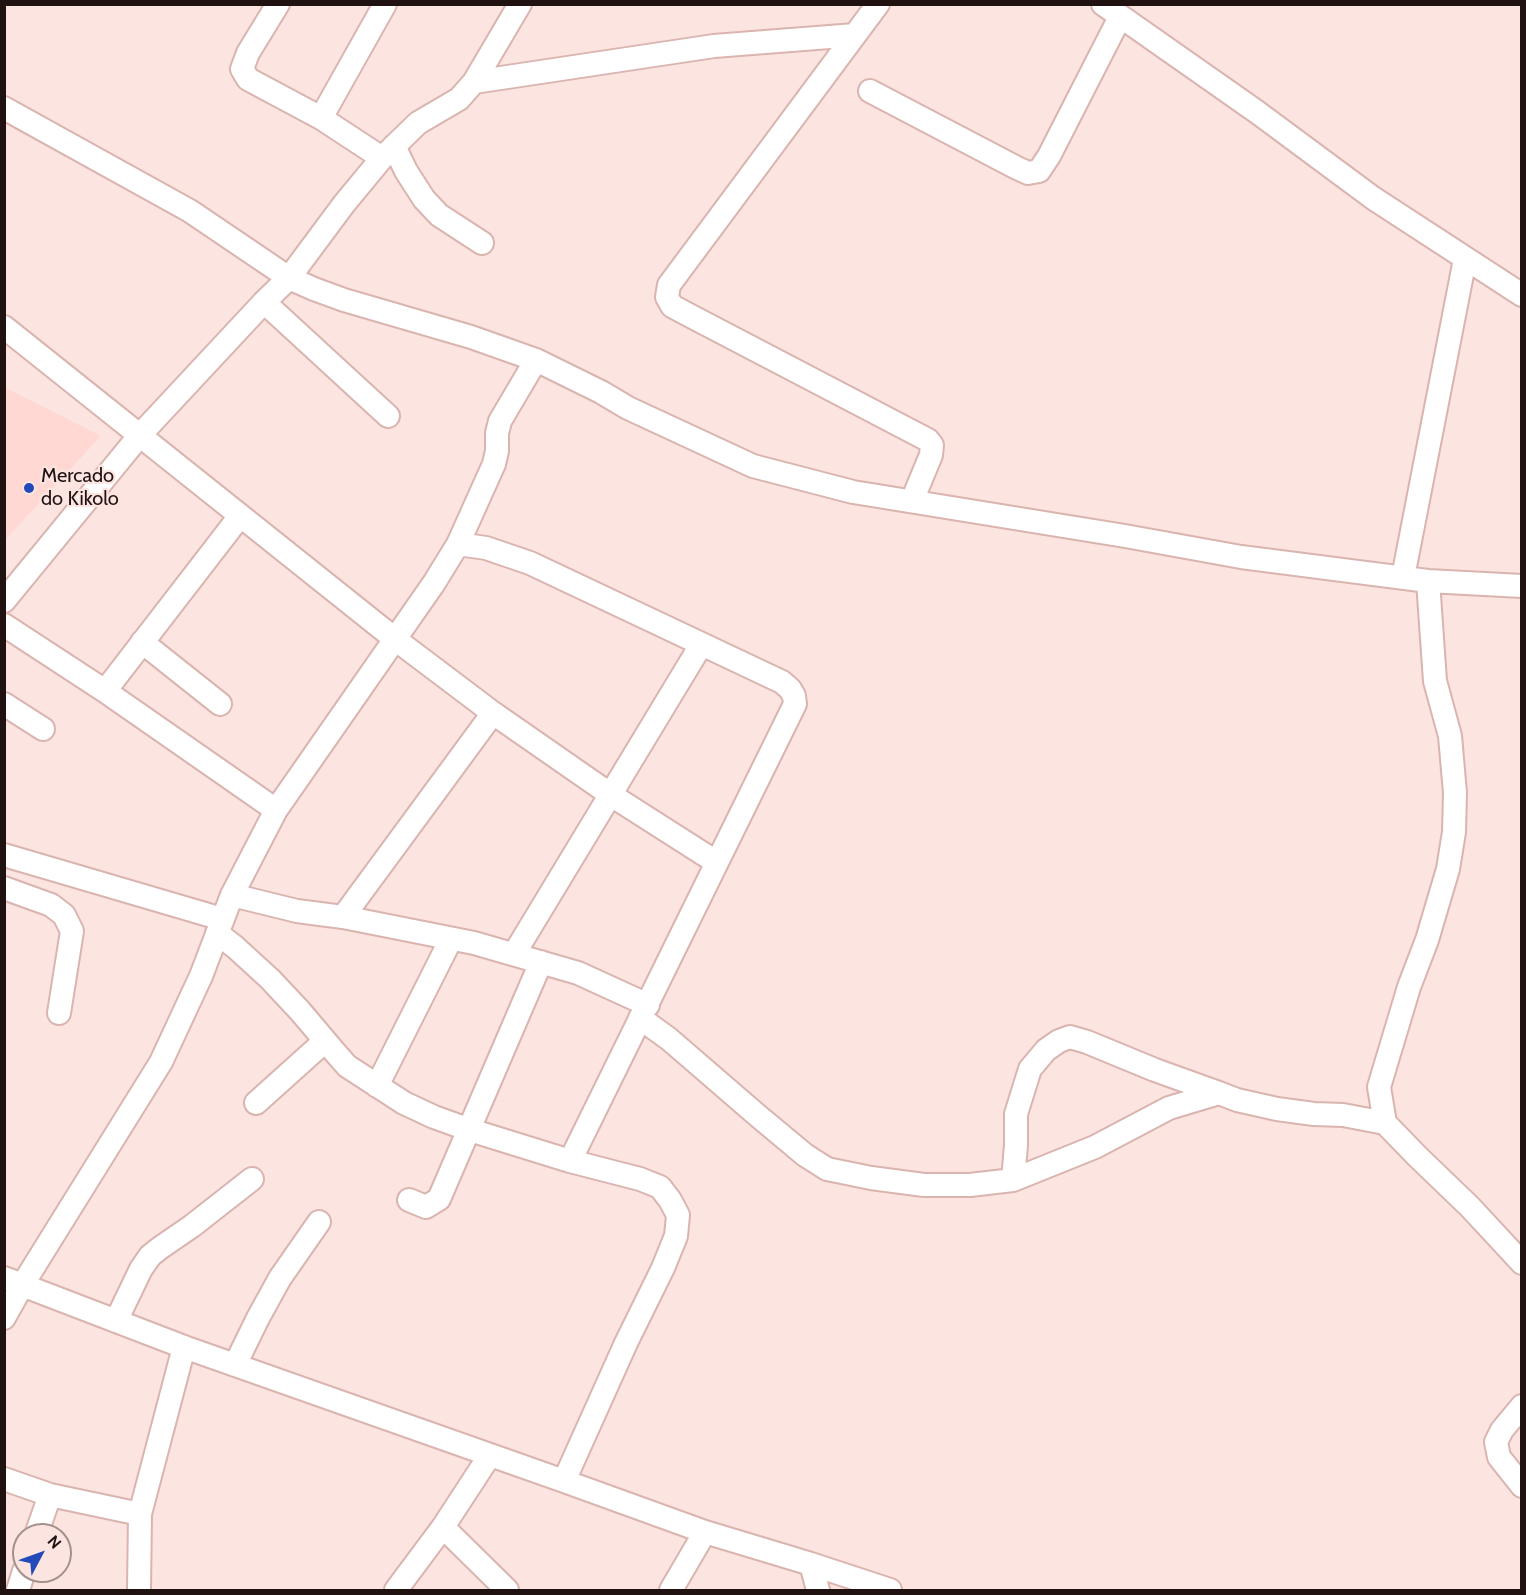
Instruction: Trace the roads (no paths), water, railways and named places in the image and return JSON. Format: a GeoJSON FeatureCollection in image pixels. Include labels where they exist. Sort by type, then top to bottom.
{"type":"FeatureCollection","features":[{"type":"Feature","properties":{"kind":"street"},"geometry":{"type":"LineString","coordinates":[[278,4],[248,53],[242,69],[248,79],[388,152],[406,171],[424,199],[439,215],[482,243]]}},
{"type":"Feature","properties":{"kind":"street"},"geometry":{"type":"LineString","coordinates":[[321,118],[385,4]]}},
{"type":"Feature","properties":{"kind":"street"},"geometry":{"type":"LineString","coordinates":[[4,601],[140,435],[289,278],[344,204],[388,152],[418,123],[459,99],[474,82],[520,4]]}},
{"type":"Feature","properties":{"kind":"street"},"geometry":{"type":"LineString","coordinates":[[878,4],[676,275],[669,285],[667,297],[672,306],[685,314],[928,440],[932,445],[931,455],[912,501]]}},
{"type":"Feature","properties":{"kind":"street"},"geometry":{"type":"LineString","coordinates":[[870,91],[1028,173],[1039,171],[1049,156],[1112,9],[1373,198],[1521,295]]}},
{"type":"Feature","properties":{"kind":"street"},"geometry":{"type":"LineString","coordinates":[[474,82],[714,46],[855,35]]}},
{"type":"Feature","properties":{"kind":"street"},"geometry":{"type":"LineString","coordinates":[[4,108],[190,211],[289,278],[344,300],[471,337],[536,360],[628,408],[753,466],[853,492],[1241,556],[1428,581],[1521,586]]}},
{"type":"Feature","properties":{"kind":"street"},"geometry":{"type":"LineString","coordinates":[[1403,578],[1465,260]]}},
{"type":"Feature","properties":{"kind":"street"},"geometry":{"type":"LineString","coordinates":[[264,303],[388,416]]}},
{"type":"Feature","properties":{"kind":"street"},"geometry":{"type":"LineString","coordinates":[[4,327],[395,639],[493,713],[611,795],[717,862]]}},
{"type":"Feature","properties":{"kind":"street"},"geometry":{"type":"LineString","coordinates":[[4,1318],[14,1281],[161,1062],[201,976],[232,895],[276,810],[434,583],[458,544],[494,464],[498,451],[497,433],[500,421],[536,360]]}},
{"type":"Feature","properties":{"kind":"street"},"geometry":{"type":"LineString","coordinates":[[105,691],[240,516]]}},
{"type":"Feature","properties":{"kind":"street"},"geometry":{"type":"LineString","coordinates":[[458,544],[486,548],[530,563],[782,682],[794,696],[795,704],[570,1161]]}},
{"type":"Feature","properties":{"kind":"street"},"geometry":{"type":"LineString","coordinates":[[1428,581],[1435,681],[1450,736],[1455,793],[1454,832],[1448,869],[1379,1087],[1385,1123],[1470,1207],[1521,1263]]}},
{"type":"Feature","properties":{"kind":"street"},"geometry":{"type":"LineString","coordinates":[[4,624],[276,810]]}},
{"type":"Feature","properties":{"kind":"street"},"geometry":{"type":"LineString","coordinates":[[142,642],[220,704]]}},
{"type":"Feature","properties":{"kind":"street"},"geometry":{"type":"LineString","coordinates":[[513,954],[701,645]]}},
{"type":"Feature","properties":{"kind":"street"},"geometry":{"type":"LineString","coordinates":[[4,704],[43,729]]}},
{"type":"Feature","properties":{"kind":"street"},"geometry":{"type":"LineString","coordinates":[[343,917],[493,713]]}},
{"type":"Feature","properties":{"kind":"street"},"geometry":{"type":"LineString","coordinates":[[4,855],[220,926],[235,947],[270,979],[347,1066],[404,1103],[470,1130],[570,1161],[640,1179],[660,1187],[678,1215],[676,1236],[564,1480]]}},
{"type":"Feature","properties":{"kind":"street"},"geometry":{"type":"LineString","coordinates":[[4,888],[51,905],[64,915],[72,931],[59,1013]]}},
{"type":"Feature","properties":{"kind":"street"},"geometry":{"type":"LineString","coordinates":[[232,895],[297,910],[451,939],[578,973],[644,1012],[669,1039],[805,1155],[827,1169],[871,1178],[924,1185],[970,1185],[1013,1180],[1095,1147],[1169,1108],[1219,1093]]}},
{"type":"Feature","properties":{"kind":"street"},"geometry":{"type":"LineString","coordinates":[[377,1086],[451,939]]}},
{"type":"Feature","properties":{"kind":"street"},"geometry":{"type":"LineString","coordinates":[[409,1200],[426,1207],[440,1199],[541,962]]}},
{"type":"Feature","properties":{"kind":"street"},"geometry":{"type":"LineString","coordinates":[[1013,1180],[1016,1114],[1030,1069],[1046,1050],[1070,1037],[1237,1100],[1277,1109],[1343,1115],[1385,1123]]}},
{"type":"Feature","properties":{"kind":"street"},"geometry":{"type":"LineString","coordinates":[[256,1102],[324,1041]]}},
{"type":"Feature","properties":{"kind":"street"},"geometry":{"type":"LineString","coordinates":[[116,1320],[141,1269],[150,1256],[252,1179]]}},
{"type":"Feature","properties":{"kind":"street"},"geometry":{"type":"LineString","coordinates":[[235,1365],[280,1278],[319,1222]]}},
{"type":"Feature","properties":{"kind":"street"},"geometry":{"type":"LineString","coordinates":[[14,1281],[184,1347],[564,1480],[705,1532],[890,1590]]}},
{"type":"Feature","properties":{"kind":"street"},"geometry":{"type":"LineString","coordinates":[[139,1590],[140,1514],[184,1347]]}},
{"type":"Feature","properties":{"kind":"street"},"geometry":{"type":"LineString","coordinates":[[1521,1406],[1502,1430],[1496,1442],[1499,1457],[1521,1486]]}},
{"type":"Feature","properties":{"kind":"street"},"geometry":{"type":"LineString","coordinates":[[396,1590],[443,1527],[490,1455]]}},
{"type":"Feature","properties":{"kind":"street"},"geometry":{"type":"LineString","coordinates":[[4,1479],[50,1494],[140,1514]]}},
{"type":"Feature","properties":{"kind":"street"},"geometry":{"type":"LineString","coordinates":[[40,1523],[50,1494]]}},
{"type":"Feature","properties":{"kind":"street"},"geometry":{"type":"LineString","coordinates":[[443,1527],[507,1590]]}},
{"type":"Feature","properties":{"kind":"street"},"geometry":{"type":"LineString","coordinates":[[671,1590],[705,1532]]}},
{"type":"Feature","properties":{"kind":"street"},"geometry":{"type":"LineString","coordinates":[[811,1564],[818,1590]]}},
{"type":"Feature","properties":{"kind":"place","name":"Mercado do Kikolo"},"geometry":{"type":"Point","coordinates":[29,488]}}]}
